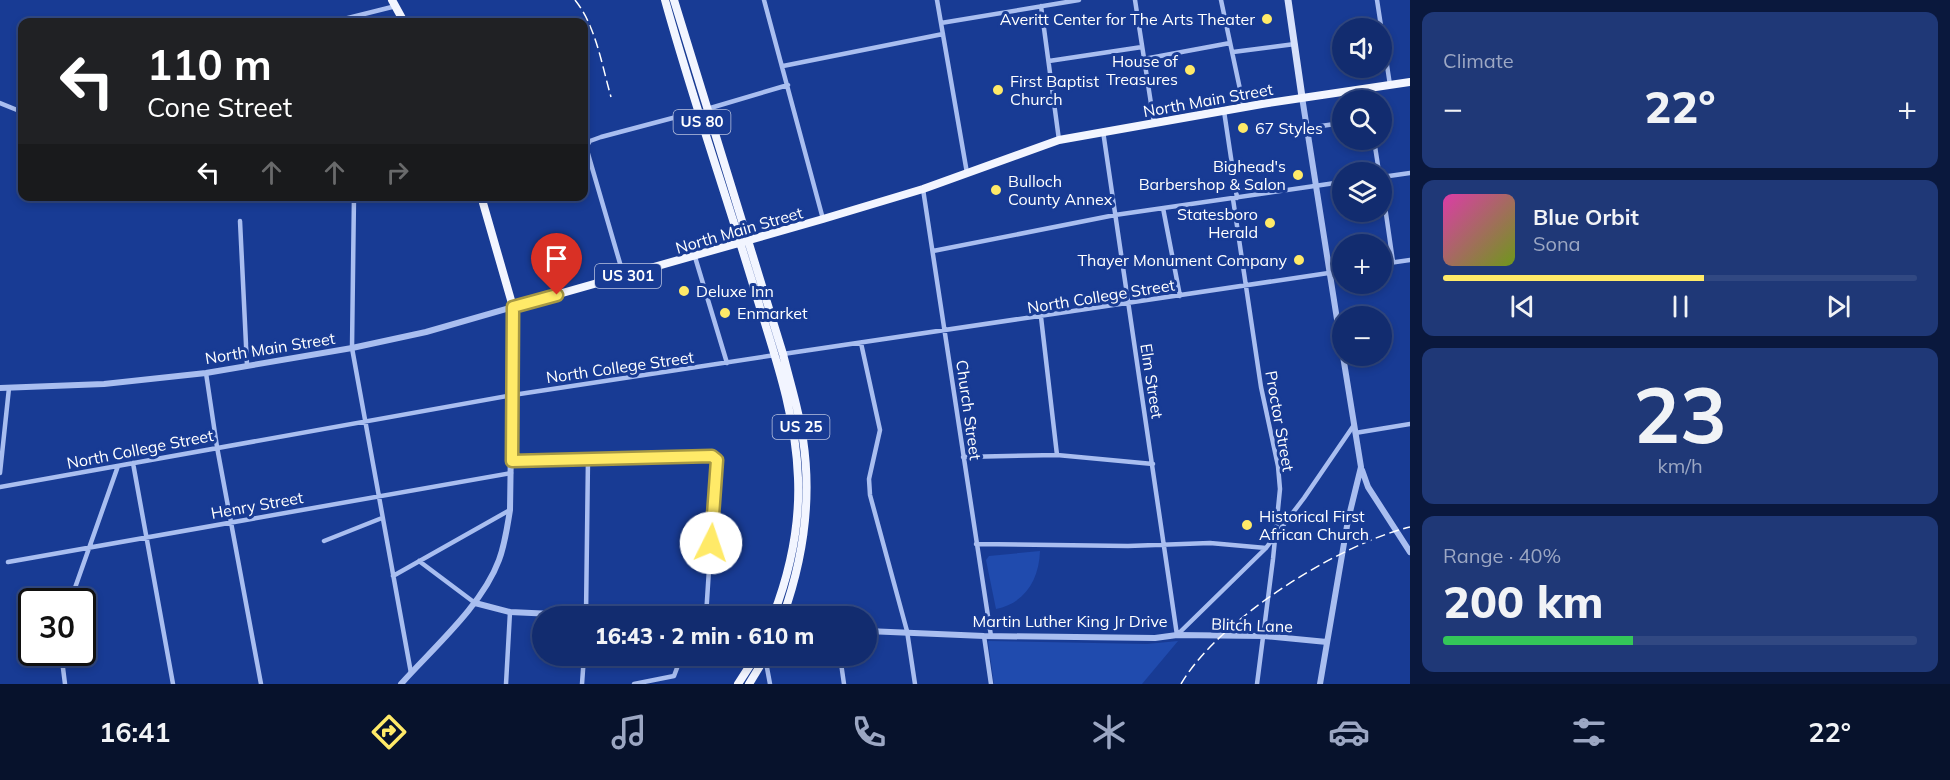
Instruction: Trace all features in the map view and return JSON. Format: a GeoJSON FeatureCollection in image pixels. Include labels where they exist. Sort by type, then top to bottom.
{"type":"FeatureCollection","features":[{"type":"Feature","properties":{"kind":"main road","name":"US 80"},"geometry":{"type":"LineString","coordinates":[[665,0],[745,242]]}},
{"type":"Feature","properties":{"kind":"main road","name":"US 80"},"geometry":{"type":"LineString","coordinates":[[674,0],[703,110]]}},
{"type":"Feature","properties":{"kind":"main road"},"geometry":{"type":"LineString","coordinates":[[1288,0],[1302,97]]}},
{"type":"Feature","properties":{"kind":"main road"},"geometry":{"type":"LineString","coordinates":[[394,3],[402,18]]}},
{"type":"Feature","properties":{"kind":"main road","name":"North Main Street"},"geometry":{"type":"LineString","coordinates":[[513,307],[695,257],[923,189],[1059,140],[1302,97],[1410,82]]}},
{"type":"Feature","properties":{"kind":"main road"},"geometry":{"type":"LineString","coordinates":[[482,201],[513,307]]}},
{"type":"Feature","properties":{"kind":"main road","name":"US 25"},"geometry":{"type":"LineString","coordinates":[[745,242],[801,424],[806,485],[801,553],[786,606]]}},
{"type":"Feature","properties":{"kind":"main road","name":"US 25"},"geometry":{"type":"LineString","coordinates":[[777,606],[791,558],[797,525],[798,480],[795,436],[779,355]]}},
{"type":"Feature","properties":{"kind":"main road"},"geometry":{"type":"LineString","coordinates":[[738,684],[750,666]]}},
{"type":"Feature","properties":{"kind":"main road"},"geometry":{"type":"LineString","coordinates":[[748,684],[760,666]]}},
{"type":"Feature","properties":{"kind":"street"},"geometry":{"type":"LineString","coordinates":[[764,0],[823,219]]}},
{"type":"Feature","properties":{"kind":"street"},"geometry":{"type":"LineString","coordinates":[[937,0],[967,173]]}},
{"type":"Feature","properties":{"kind":"street"},"geometry":{"type":"LineString","coordinates":[[941,23],[1079,0]]}},
{"type":"Feature","properties":{"kind":"street"},"geometry":{"type":"LineString","coordinates":[[1135,0],[1154,123]]}},
{"type":"Feature","properties":{"kind":"street"},"geometry":{"type":"LineString","coordinates":[[1221,0],[1244,108]]}},
{"type":"Feature","properties":{"kind":"street"},"geometry":{"type":"LineString","coordinates":[[1377,0],[1390,85]]}},
{"type":"Feature","properties":{"kind":"street"},"geometry":{"type":"LineString","coordinates":[[345,18],[394,3]]}},
{"type":"Feature","properties":{"kind":"street"},"geometry":{"type":"LineString","coordinates":[[1041,6],[1059,140]]}},
{"type":"Feature","properties":{"kind":"street"},"geometry":{"type":"LineString","coordinates":[[783,66],[828,55],[943,34]]}},
{"type":"Feature","properties":{"kind":"street"},"geometry":{"type":"LineString","coordinates":[[1144,58],[1230,43]]}},
{"type":"Feature","properties":{"kind":"street"},"geometry":{"type":"LineString","coordinates":[[1233,52],[1294,44]]}},
{"type":"Feature","properties":{"kind":"street"},"geometry":{"type":"LineString","coordinates":[[1049,61],[1142,47]]}},
{"type":"Feature","properties":{"kind":"street"},"geometry":{"type":"LineString","coordinates":[[588,144],[601,137],[788,85]]}},
{"type":"Feature","properties":{"kind":"street"},"geometry":{"type":"LineString","coordinates":[[1302,97],[1335,306]]}},
{"type":"Feature","properties":{"kind":"street"},"geometry":{"type":"LineString","coordinates":[[0,104],[18,111]]}},
{"type":"Feature","properties":{"kind":"street","name":"Proctor Street"},"geometry":{"type":"LineString","coordinates":[[1224,111],[1246,286],[1261,387],[1278,466],[1280,489],[1257,684]]}},
{"type":"Feature","properties":{"kind":"street"},"geometry":{"type":"LineString","coordinates":[[1307,128],[1332,124]]}},
{"type":"Feature","properties":{"kind":"street","name":"Elm Street"},"geometry":{"type":"LineString","coordinates":[[1103,131],[1177,635]]}},
{"type":"Feature","properties":{"kind":"street"},"geometry":{"type":"LineString","coordinates":[[588,154],[624,277]]}},
{"type":"Feature","properties":{"kind":"street"},"geometry":{"type":"LineString","coordinates":[[1392,176],[1410,173]]}},
{"type":"Feature","properties":{"kind":"street"},"geometry":{"type":"LineString","coordinates":[[933,250],[1115,215],[1332,184]]}},
{"type":"Feature","properties":{"kind":"street","name":"Church Street"},"geometry":{"type":"LineString","coordinates":[[923,189],[976,544],[991,684]]}},
{"type":"Feature","properties":{"kind":"street"},"geometry":{"type":"LineString","coordinates":[[354,201],[352,348],[411,673]]}},
{"type":"Feature","properties":{"kind":"street"},"geometry":{"type":"LineString","coordinates":[[1163,208],[1180,296]]}},
{"type":"Feature","properties":{"kind":"street"},"geometry":{"type":"LineString","coordinates":[[240,221],[247,365]]}},
{"type":"Feature","properties":{"kind":"street"},"geometry":{"type":"LineString","coordinates":[[1387,222],[1393,262],[1410,260]]}},
{"type":"Feature","properties":{"kind":"street"},"geometry":{"type":"LineString","coordinates":[[695,257],[727,363]]}},
{"type":"Feature","properties":{"kind":"street","name":"North College Street"},"geometry":{"type":"LineString","coordinates":[[0,487],[513,395],[1330,273]]}},
{"type":"Feature","properties":{"kind":"street"},"geometry":{"type":"LineString","coordinates":[[401,684],[475,603],[498,562],[505,543],[512,473],[513,307]]}},
{"type":"Feature","properties":{"kind":"street","name":"North Main Street"},"geometry":{"type":"LineString","coordinates":[[0,388],[104,384],[206,373],[352,348],[426,332],[513,307]]}},
{"type":"Feature","properties":{"kind":"street"},"geometry":{"type":"LineString","coordinates":[[1041,317],[1057,455]]}},
{"type":"Feature","properties":{"kind":"street"},"geometry":{"type":"LineString","coordinates":[[861,344],[880,430],[869,478],[870,495],[907,631],[915,684]]}},
{"type":"Feature","properties":{"kind":"street"},"geometry":{"type":"LineString","coordinates":[[1345,366],[1361,467],[1368,487],[1410,552]]}},
{"type":"Feature","properties":{"kind":"street"},"geometry":{"type":"LineString","coordinates":[[206,373],[261,684]]}},
{"type":"Feature","properties":{"kind":"street"},"geometry":{"type":"LineString","coordinates":[[0,473],[9,388]]}},
{"type":"Feature","properties":{"kind":"street"},"geometry":{"type":"LineString","coordinates":[[1356,433],[1410,424]]}},
{"type":"Feature","properties":{"kind":"street","name":"Martin Luther King Jr Drive"},"geometry":{"type":"LineString","coordinates":[[877,631],[987,636],[1155,638],[1177,635],[1266,548],[1354,425]]}},
{"type":"Feature","properties":{"kind":"street"},"geometry":{"type":"LineString","coordinates":[[963,457],[1057,455],[1153,464]]}},
{"type":"Feature","properties":{"kind":"street"},"geometry":{"type":"LineString","coordinates":[[512,461],[712,456],[717,460],[707,606]]}},
{"type":"Feature","properties":{"kind":"street"},"geometry":{"type":"LineString","coordinates":[[586,606],[588,458]]}},
{"type":"Feature","properties":{"kind":"street"},"geometry":{"type":"LineString","coordinates":[[133,463],[173,684]]}},
{"type":"Feature","properties":{"kind":"street"},"geometry":{"type":"LineString","coordinates":[[75,588],[118,466]]}},
{"type":"Feature","properties":{"kind":"street"},"geometry":{"type":"LineString","coordinates":[[1320,684],[1348,520],[1361,467]]}},
{"type":"Feature","properties":{"kind":"street","name":"Henry Street"},"geometry":{"type":"LineString","coordinates":[[8,562],[512,473]]}},
{"type":"Feature","properties":{"kind":"street"},"geometry":{"type":"LineString","coordinates":[[393,576],[510,510]]}},
{"type":"Feature","properties":{"kind":"street"},"geometry":{"type":"LineString","coordinates":[[324,541],[382,518]]}},
{"type":"Feature","properties":{"kind":"street"},"geometry":{"type":"LineString","coordinates":[[976,544],[1164,545],[1210,543],[1266,548]]}},
{"type":"Feature","properties":{"kind":"street"},"geometry":{"type":"LineString","coordinates":[[419,561],[475,603],[510,612],[532,613]]}},
{"type":"Feature","properties":{"kind":"street"},"geometry":{"type":"LineString","coordinates":[[506,684],[510,612]]}},
{"type":"Feature","properties":{"kind":"street","name":"Blitch Lane"},"geometry":{"type":"LineString","coordinates":[[1177,635],[1264,636],[1327,642]]}},
{"type":"Feature","properties":{"kind":"street"},"geometry":{"type":"LineString","coordinates":[[63,666],[65,684]]}},
{"type":"Feature","properties":{"kind":"street"},"geometry":{"type":"LineString","coordinates":[[582,684],[583,666]]}},
{"type":"Feature","properties":{"kind":"street"},"geometry":{"type":"LineString","coordinates":[[634,684],[674,676],[677,666]]}},
{"type":"Feature","properties":{"kind":"street"},"geometry":{"type":"LineString","coordinates":[[767,666],[770,684]]}},
{"type":"Feature","properties":{"kind":"street"},"geometry":{"type":"LineString","coordinates":[[841,666],[844,684]]}},
{"type":"Feature","properties":{"kind":"shaded area"},"geometry":{"type":"Polygon","coordinates":[[[1040,551],[1037,571],[1028,589],[1015,601],[996,609],[986,560],[989,556],[1040,551]]]}},
{"type":"Feature","properties":{"kind":"shaded area"},"geometry":{"type":"Polygon","coordinates":[[[988,641],[1147,644],[1178,641],[1142,684],[994,684],[988,641]]]}},
{"type":"Feature","properties":{"kind":"railway"},"geometry":{"type":"LineString","coordinates":[[575,0],[586,18]]}},
{"type":"Feature","properties":{"kind":"railway"},"geometry":{"type":"LineString","coordinates":[[588,22],[611,97]]}},
{"type":"Feature","properties":{"kind":"railway"},"geometry":{"type":"LineString","coordinates":[[1181,684],[1222,635],[1283,588],[1349,550],[1381,536],[1410,527]]}},
{"type":"Feature","properties":{"kind":"place","name":"Averitt Center for The Arts Theater"},"geometry":{"type":"Point","coordinates":[1267,19]}},
{"type":"Feature","properties":{"kind":"place","name":"House of Treasures"},"geometry":{"type":"Point","coordinates":[1190,70]}},
{"type":"Feature","properties":{"kind":"place","name":"First Baptist Church"},"geometry":{"type":"Point","coordinates":[998,90]}},
{"type":"Feature","properties":{"kind":"place","name":"67 Styles"},"geometry":{"type":"Point","coordinates":[1243,128]}},
{"type":"Feature","properties":{"kind":"place","name":"Bighead's Barbershop & Salon"},"geometry":{"type":"Point","coordinates":[1298,175]}},
{"type":"Feature","properties":{"kind":"place","name":"Bulloch County Annex"},"geometry":{"type":"Point","coordinates":[996,190]}},
{"type":"Feature","properties":{"kind":"place","name":"Statesboro Herald"},"geometry":{"type":"Point","coordinates":[1270,223]}},
{"type":"Feature","properties":{"kind":"place","name":"Thayer Monument Company"},"geometry":{"type":"Point","coordinates":[1299,260]}},
{"type":"Feature","properties":{"kind":"place","name":"Deluxe Inn"},"geometry":{"type":"Point","coordinates":[684,291]}},
{"type":"Feature","properties":{"kind":"place","name":"Enmarket"},"geometry":{"type":"Point","coordinates":[725,313]}},
{"type":"Feature","properties":{"kind":"place","name":"Historical First African Church"},"geometry":{"type":"Point","coordinates":[1247,525]}},
{"type":"Feature","properties":{"kind":"route"},"geometry":{"type":"LineString","coordinates":[[557,295],[513,307],[512,461],[712,456],[717,460],[711,543]]}}]}
